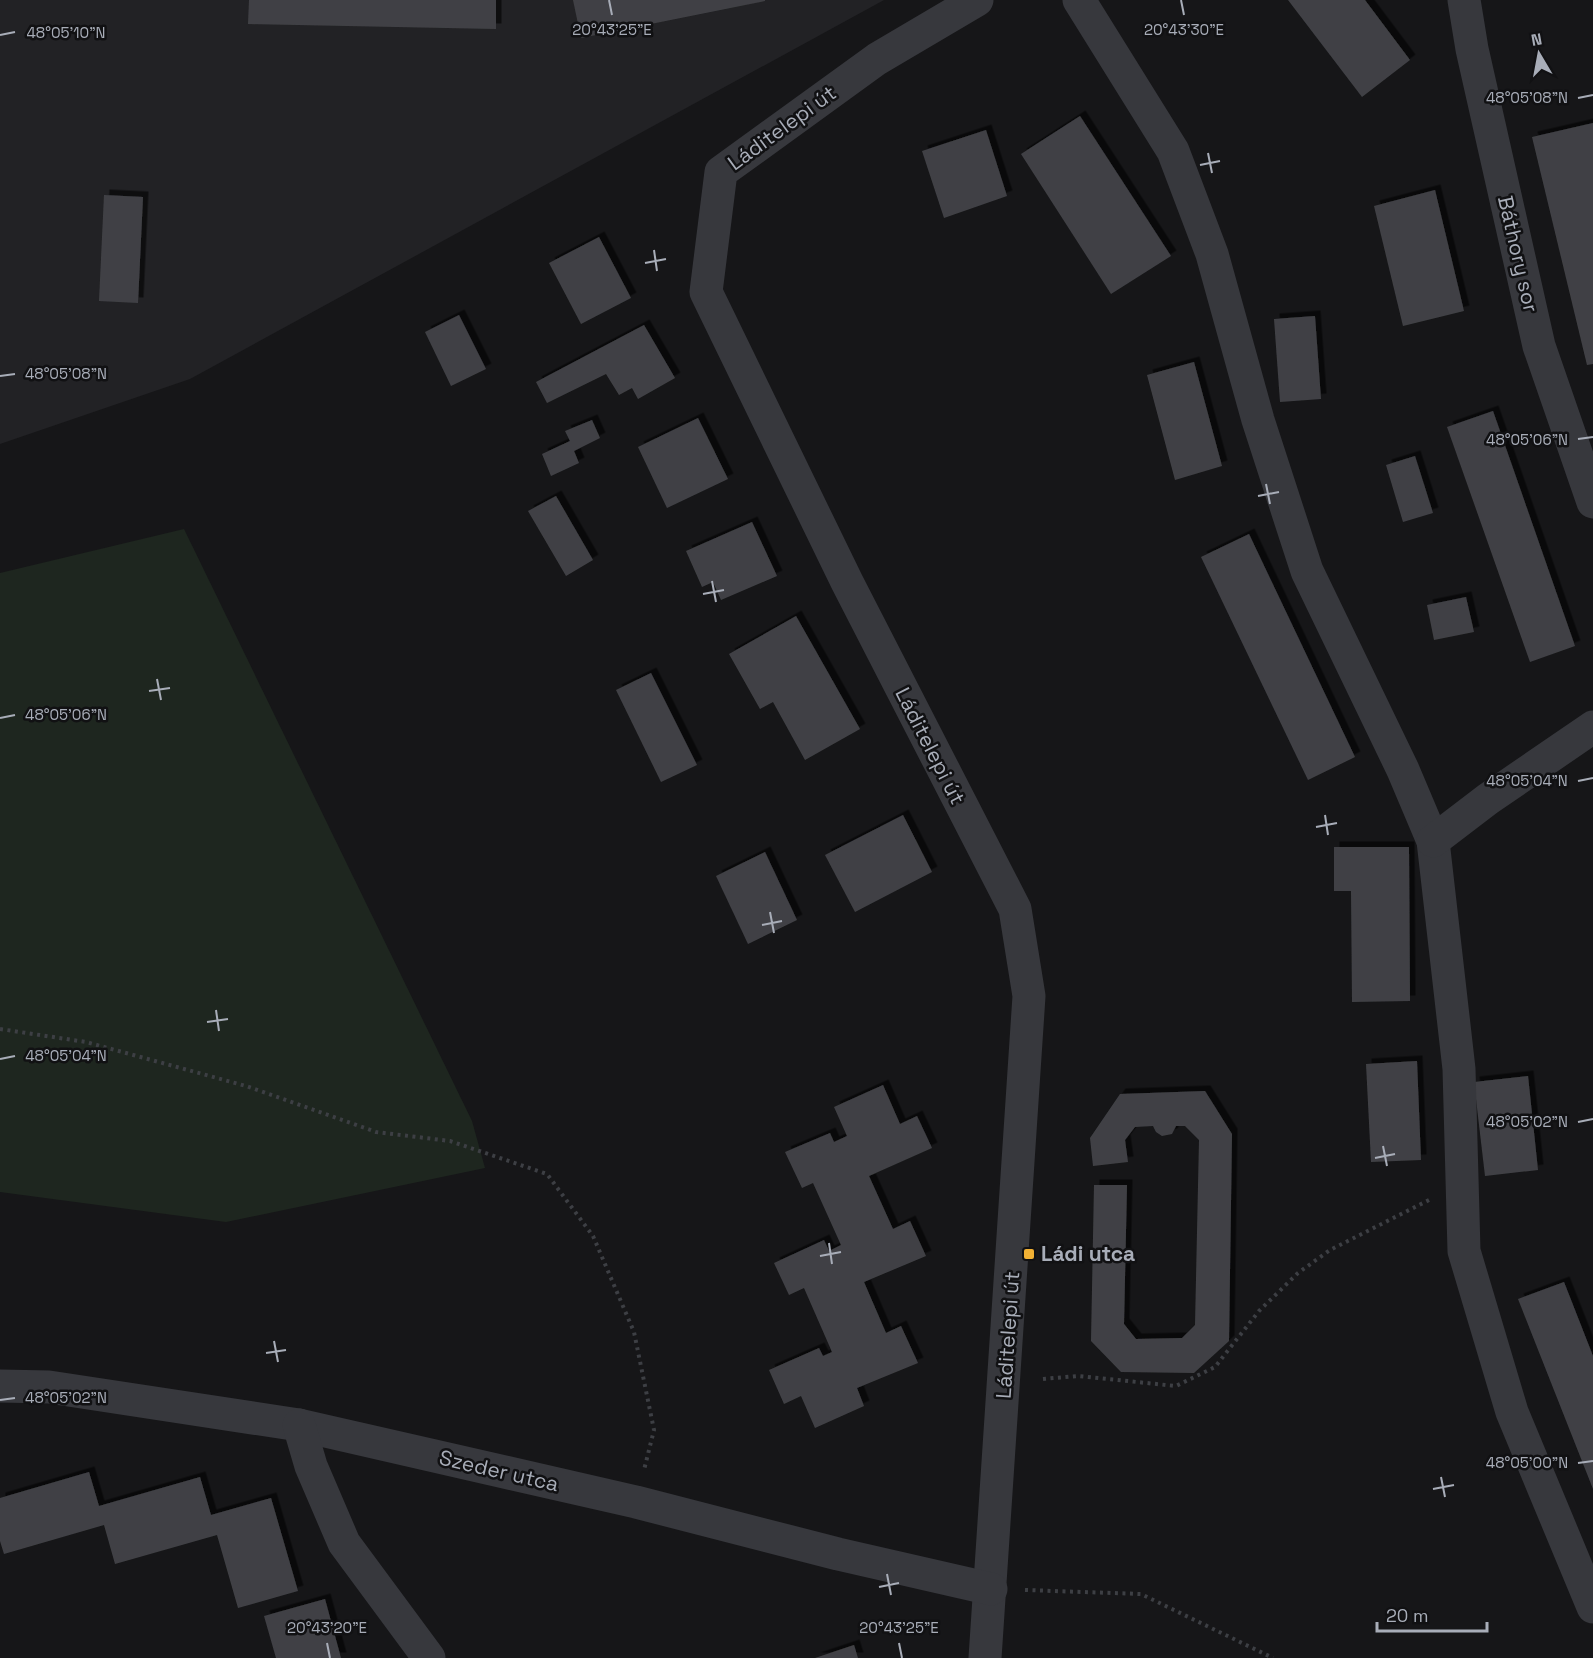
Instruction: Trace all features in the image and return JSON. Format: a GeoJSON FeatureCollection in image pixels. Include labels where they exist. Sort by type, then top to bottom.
{"type":"FeatureCollection","features":[{"type":"Feature","properties":{"kind":"street","name":"Láditelepi út"},"geometry":{"type":"LineString","coordinates":[[977,0],[877,58],[721,172],[706,292],[847,582],[1015,909],[1029,996],[985,1658]]}},
{"type":"Feature","properties":{"kind":"street"},"geometry":{"type":"LineString","coordinates":[[1079,0],[1173,151],[1212,254],[1258,420],[1307,571],[1403,770],[1433,841],[1459,1069],[1464,1251],[1512,1412],[1593,1607]]}},
{"type":"Feature","properties":{"kind":"street","name":"Báthory sor"},"geometry":{"type":"LineString","coordinates":[[1464,0],[1472,49],[1539,346],[1593,502]]}},
{"type":"Feature","properties":{"kind":"street"},"geometry":{"type":"LineString","coordinates":[[1433,841],[1488,799],[1593,727]]}},
{"type":"Feature","properties":{"kind":"street","name":"Szeder utca"},"geometry":{"type":"LineString","coordinates":[[0,1386],[49,1387],[299,1425],[636,1502],[838,1554],[991,1589]]}},
{"type":"Feature","properties":{"kind":"street"},"geometry":{"type":"LineString","coordinates":[[299,1425],[311,1466],[344,1543],[429,1658]]}},
{"type":"Feature","properties":{"kind":"path"},"geometry":{"type":"LineString","coordinates":[[0,1029],[86,1042],[246,1086],[376,1132],[450,1141],[547,1174],[593,1236],[634,1332],[654,1430],[636,1502]]}},
{"type":"Feature","properties":{"kind":"path"},"geometry":{"type":"LineString","coordinates":[[1043,1379],[1078,1376],[1176,1386],[1215,1366],[1259,1311],[1298,1273],[1330,1250],[1462,1183]]}},
{"type":"Feature","properties":{"kind":"path"},"geometry":{"type":"LineString","coordinates":[[991,1589],[1141,1594],[1273,1658]]}},
{"type":"Feature","properties":{"kind":"shaded area"},"geometry":{"type":"Polygon","coordinates":[[[0,0],[884,0],[190,379],[0,444],[0,0]]]}},
{"type":"Feature","properties":{"kind":"shaded area"},"geometry":{"type":"Polygon","coordinates":[[[184,529],[472,1121],[485,1168],[226,1222],[0,1192],[0,573],[184,529]]]}},
{"type":"Feature","properties":{"kind":"building"},"geometry":{"type":"Polygon","coordinates":[[[249,0],[496,0],[496,29],[248,24],[249,0]]]}},
{"type":"Feature","properties":{"kind":"building"},"geometry":{"type":"Polygon","coordinates":[[[573,0],[765,0],[765,1],[581,38],[573,0]]]}},
{"type":"Feature","properties":{"kind":"building"},"geometry":{"type":"Polygon","coordinates":[[[1288,0],[1365,0],[1410,60],[1362,97],[1288,0]]]}},
{"type":"Feature","properties":{"kind":"building"},"geometry":{"type":"Polygon","coordinates":[[[1080,116],[1171,256],[1111,294],[1021,154],[1080,116]]]}},
{"type":"Feature","properties":{"kind":"building"},"geometry":{"type":"Polygon","coordinates":[[[1593,123],[1593,364],[1587,365],[1532,137],[1593,123]]]}},
{"type":"Feature","properties":{"kind":"building"},"geometry":{"type":"Polygon","coordinates":[[[986,130],[1007,196],[944,218],[922,151],[986,130]]]}},
{"type":"Feature","properties":{"kind":"building"},"geometry":{"type":"Polygon","coordinates":[[[1435,190],[1464,311],[1403,326],[1374,206],[1435,190]]]}},
{"type":"Feature","properties":{"kind":"building"},"geometry":{"type":"Polygon","coordinates":[[[104,195],[143,197],[138,303],[99,301],[104,195]]]}},
{"type":"Feature","properties":{"kind":"building"},"geometry":{"type":"Polygon","coordinates":[[[599,237],[631,298],[581,324],[549,263],[599,237]]]}},
{"type":"Feature","properties":{"kind":"building"},"geometry":{"type":"Polygon","coordinates":[[[459,315],[486,369],[451,386],[425,332],[459,315]]]}},
{"type":"Feature","properties":{"kind":"building"},"geometry":{"type":"Polygon","coordinates":[[[1315,316],[1321,399],[1280,402],[1274,319],[1315,316]]]}},
{"type":"Feature","properties":{"kind":"building"},"geometry":{"type":"Polygon","coordinates":[[[644,325],[675,378],[638,399],[632,388],[619,395],[606,374],[547,403],[536,382],[644,325]]]}},
{"type":"Feature","properties":{"kind":"building"},"geometry":{"type":"Polygon","coordinates":[[[1194,362],[1222,466],[1175,480],[1147,375],[1194,362]]]}},
{"type":"Feature","properties":{"kind":"building"},"geometry":{"type":"Polygon","coordinates":[[[1493,411],[1575,646],[1530,662],[1447,427],[1493,411]]]}},
{"type":"Feature","properties":{"kind":"building"},"geometry":{"type":"Polygon","coordinates":[[[698,418],[728,479],[667,508],[638,447],[698,418]]]}},
{"type":"Feature","properties":{"kind":"building"},"geometry":{"type":"Polygon","coordinates":[[[592,420],[600,438],[574,451],[579,463],[551,476],[542,454],[570,441],[565,431],[592,420]]]}},
{"type":"Feature","properties":{"kind":"building"},"geometry":{"type":"Polygon","coordinates":[[[1415,456],[1433,513],[1403,522],[1386,465],[1415,456]]]}},
{"type":"Feature","properties":{"kind":"building"},"geometry":{"type":"Polygon","coordinates":[[[556,496],[593,560],[566,576],[528,511],[556,496]]]}},
{"type":"Feature","properties":{"kind":"building"},"geometry":{"type":"Polygon","coordinates":[[[752,522],[777,576],[721,600],[713,582],[702,587],[686,551],[752,522]]]}},
{"type":"Feature","properties":{"kind":"building"},"geometry":{"type":"Polygon","coordinates":[[[1249,534],[1355,757],[1308,780],[1201,557],[1249,534]]]}},
{"type":"Feature","properties":{"kind":"building"},"geometry":{"type":"Polygon","coordinates":[[[1466,597],[1474,632],[1434,640],[1427,605],[1466,597]]]}},
{"type":"Feature","properties":{"kind":"building"},"geometry":{"type":"Polygon","coordinates":[[[796,616],[860,729],[805,760],[773,702],[760,709],[729,654],[796,616]]]}},
{"type":"Feature","properties":{"kind":"building"},"geometry":{"type":"Polygon","coordinates":[[[651,673],[697,765],[661,782],[616,690],[651,673]]]}},
{"type":"Feature","properties":{"kind":"building"},"geometry":{"type":"Polygon","coordinates":[[[903,815],[932,872],[855,912],[825,855],[903,815]]]}},
{"type":"Feature","properties":{"kind":"building"},"geometry":{"type":"Polygon","coordinates":[[[1334,847],[1409,847],[1410,1001],[1352,1002],[1351,891],[1334,891],[1334,847]]]}},
{"type":"Feature","properties":{"kind":"building"},"geometry":{"type":"Polygon","coordinates":[[[765,852],[797,920],[748,944],[716,876],[765,852]]]}},
{"type":"Feature","properties":{"kind":"building"},"geometry":{"type":"Polygon","coordinates":[[[1417,1061],[1421,1160],[1371,1162],[1366,1064],[1417,1061]]]}},
{"type":"Feature","properties":{"kind":"building"},"geometry":{"type":"Polygon","coordinates":[[[1528,1076],[1538,1170],[1485,1176],[1474,1082],[1528,1076]]]}},
{"type":"Feature","properties":{"kind":"building"},"geometry":{"type":"Polygon","coordinates":[[[883,1085],[900,1124],[917,1116],[932,1148],[869,1176],[893,1229],[910,1221],[926,1256],[864,1282],[886,1333],[901,1326],[918,1363],[857,1388],[864,1406],[815,1428],[801,1396],[784,1404],[769,1370],[819,1348],[823,1356],[832,1352],[804,1288],[789,1295],[774,1263],[824,1240],[829,1251],[841,1245],[813,1183],[802,1188],[785,1152],[830,1133],[834,1142],[847,1136],[834,1107],[883,1085]]]}},
{"type":"Feature","properties":{"kind":"building"},"geometry":{"type":"Polygon","coordinates":[[[1205,1091],[1232,1134],[1229,1341],[1194,1373],[1121,1372],[1091,1341],[1094,1185],[1127,1185],[1124,1324],[1136,1339],[1182,1338],[1195,1325],[1199,1140],[1185,1126],[1176,1126],[1172,1134],[1162,1136],[1153,1126],[1135,1127],[1125,1140],[1128,1162],[1093,1166],[1090,1138],[1120,1094],[1205,1091]]]}},
{"type":"Feature","properties":{"kind":"building"},"geometry":{"type":"Polygon","coordinates":[[[1564,1282],[1593,1356],[1593,1489],[1518,1299],[1564,1282]]]}},
{"type":"Feature","properties":{"kind":"building"},"geometry":{"type":"Polygon","coordinates":[[[89,1472],[99,1506],[200,1477],[211,1515],[271,1498],[298,1591],[238,1608],[217,1535],[115,1564],[104,1525],[4,1554],[0,1541],[0,1498],[89,1472]]]}},
{"type":"Feature","properties":{"kind":"building"},"geometry":{"type":"Polygon","coordinates":[[[325,1599],[341,1658],[276,1658],[264,1616],[325,1599]]]}},
{"type":"Feature","properties":{"kind":"building"},"geometry":{"type":"Polygon","coordinates":[[[854,1645],[858,1658],[815,1658],[854,1645]]]}},
{"type":"Feature","properties":{"kind":"place","name":"Ládi utca"},"geometry":{"type":"Point","coordinates":[1029,1254]}}]}
